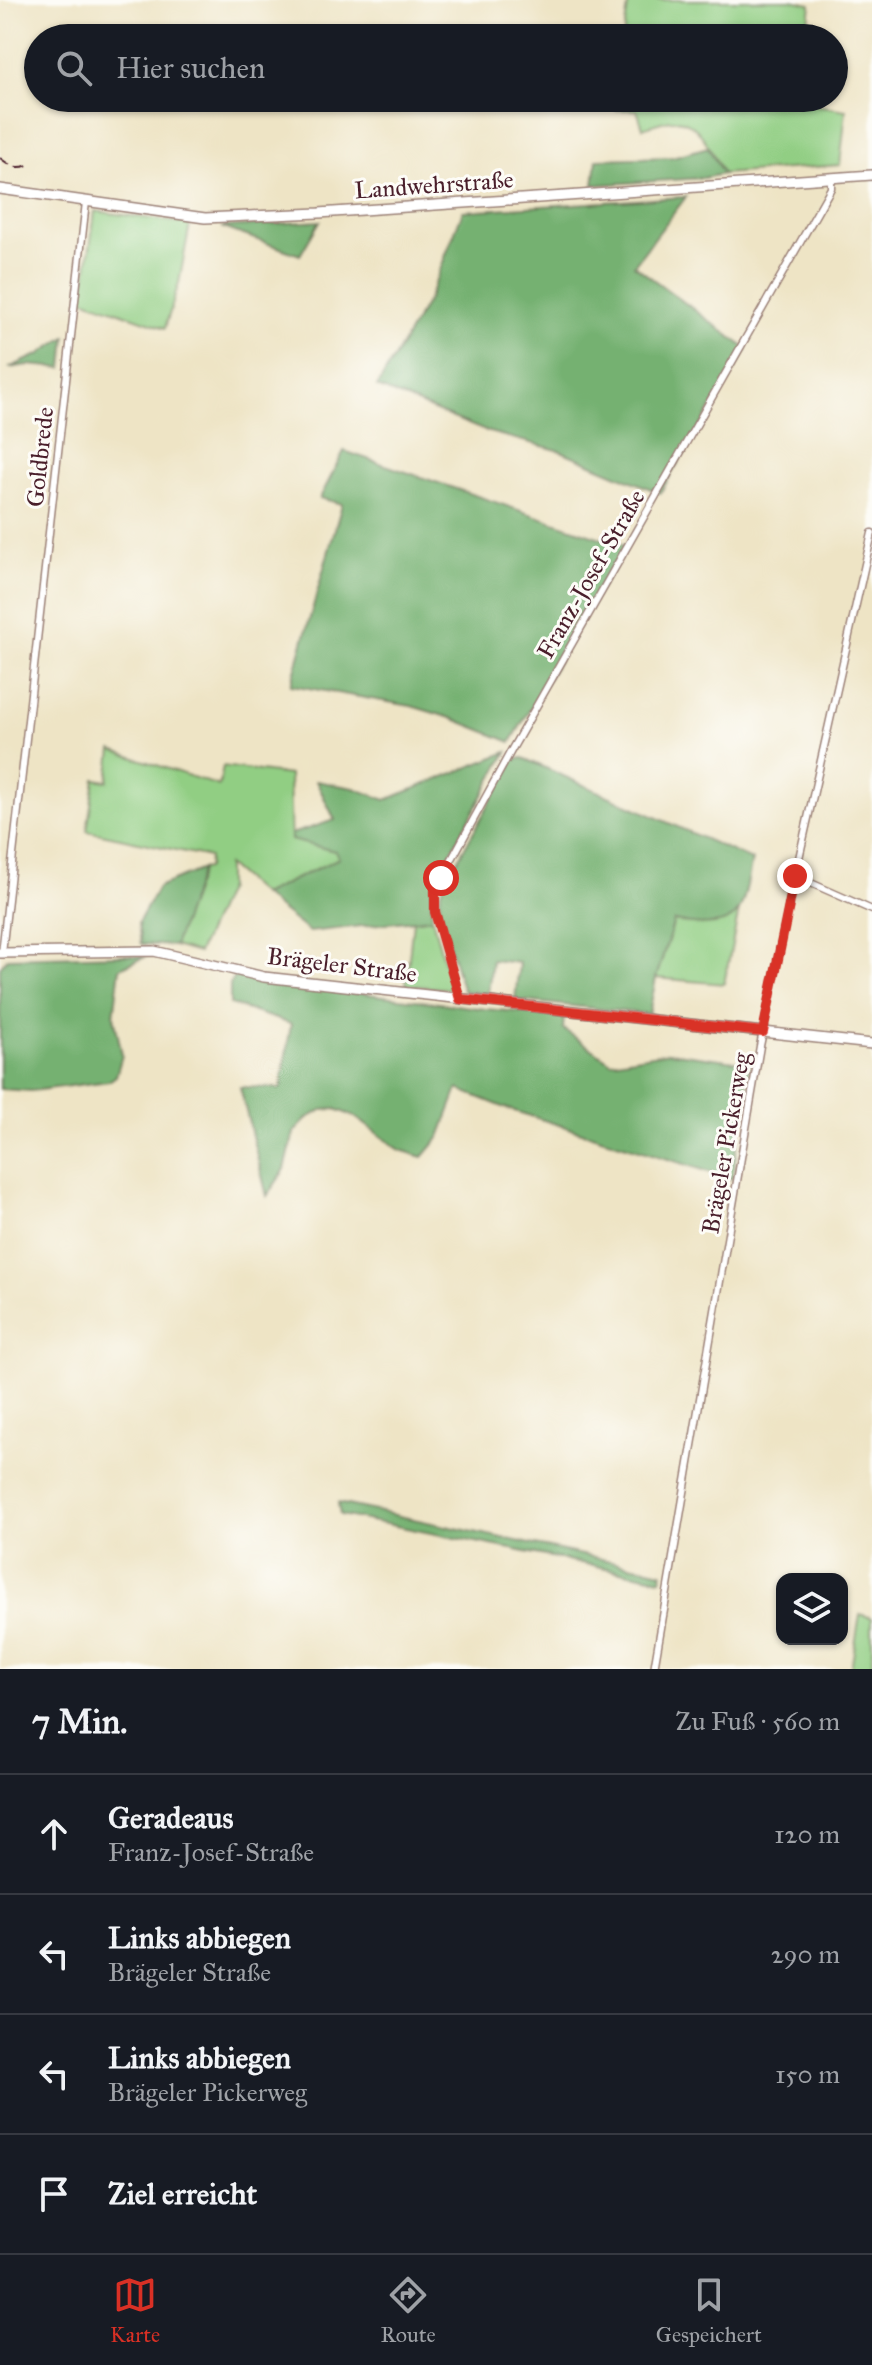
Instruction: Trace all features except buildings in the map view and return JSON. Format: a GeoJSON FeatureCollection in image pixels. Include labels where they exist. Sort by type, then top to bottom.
{"type":"FeatureCollection","features":[{"type":"Feature","properties":{"kind":"street","name":"Landwehrstraße"},"geometry":{"type":"LineString","coordinates":[[0,189],[205,218],[872,175]]}},
{"type":"Feature","properties":{"kind":"street","name":"Franz-Josef-Straße"},"geometry":{"type":"LineString","coordinates":[[460,999],[435,912],[435,890],[831,188],[831,178]]}},
{"type":"Feature","properties":{"kind":"street","name":"Goldbrede"},"geometry":{"type":"LineString","coordinates":[[1,953],[86,202]]}},
{"type":"Feature","properties":{"kind":"street","name":"Brägeler Pickerweg"},"geometry":{"type":"LineString","coordinates":[[654,1669],[763,1032],[872,533]]}},
{"type":"Feature","properties":{"kind":"street"},"geometry":{"type":"LineString","coordinates":[[795,876],[872,910]]}},
{"type":"Feature","properties":{"kind":"street","name":"Brägeler Straße"},"geometry":{"type":"LineString","coordinates":[[1,953],[154,951],[264,977],[872,1044]]}},
{"type":"Feature","properties":{"kind":"green space"},"geometry":{"type":"Polygon","coordinates":[[[629,0],[791,0],[811,4],[809,24],[625,24],[629,0]]]}},
{"type":"Feature","properties":{"kind":"green space"},"geometry":{"type":"Polygon","coordinates":[[[638,112],[846,112],[840,165],[723,174],[710,148],[691,125],[674,120],[643,128],[638,112]]]}},
{"type":"Feature","properties":{"kind":"green space"},"geometry":{"type":"Polygon","coordinates":[[[708,147],[723,174],[594,185],[597,159],[672,157],[708,147]]]}},
{"type":"Feature","properties":{"kind":"green space"},"geometry":{"type":"Polygon","coordinates":[[[686,197],[634,265],[747,349],[660,493],[561,451],[485,431],[377,387],[429,298],[463,211],[686,197]]]}},
{"type":"Feature","properties":{"kind":"green space"},"geometry":{"type":"Polygon","coordinates":[[[95,211],[190,224],[179,283],[165,328],[83,299],[95,211]]]}},
{"type":"Feature","properties":{"kind":"green space"},"geometry":{"type":"Polygon","coordinates":[[[320,221],[300,255],[221,227],[320,221]]]}},
{"type":"Feature","properties":{"kind":"green space"},"geometry":{"type":"Polygon","coordinates":[[[66,337],[63,368],[28,365],[9,368],[40,354],[66,337]]]}},
{"type":"Feature","properties":{"kind":"green space"},"geometry":{"type":"Polygon","coordinates":[[[344,451],[625,546],[511,742],[411,706],[291,685],[342,504],[320,498],[344,451]]]}},
{"type":"Feature","properties":{"kind":"green space"},"geometry":{"type":"Polygon","coordinates":[[[112,750],[219,786],[223,766],[289,775],[291,840],[335,851],[340,858],[262,895],[227,865],[227,888],[198,953],[174,946],[202,869],[208,868],[209,857],[87,831],[95,779],[108,781],[112,750]]]}},
{"type":"Feature","properties":{"kind":"green space"},"geometry":{"type":"Polygon","coordinates":[[[507,752],[433,884],[432,918],[309,932],[262,895],[339,858],[335,851],[291,840],[291,834],[335,820],[316,781],[354,788],[386,800],[507,752]]]}},
{"type":"Feature","properties":{"kind":"green space"},"geometry":{"type":"Polygon","coordinates":[[[523,758],[752,860],[744,899],[734,916],[709,924],[674,921],[656,978],[649,1014],[515,1000],[519,963],[492,960],[488,994],[463,991],[439,911],[441,890],[514,759],[523,758]]]}},
{"type":"Feature","properties":{"kind":"green space"},"geometry":{"type":"Polygon","coordinates":[[[202,869],[174,946],[141,944],[138,923],[158,887],[202,869]]]}},
{"type":"Feature","properties":{"kind":"green space"},"geometry":{"type":"Polygon","coordinates":[[[739,910],[724,984],[656,978],[674,921],[708,923],[724,919],[739,910]]]}},
{"type":"Feature","properties":{"kind":"green space"},"geometry":{"type":"Polygon","coordinates":[[[432,918],[451,989],[406,985],[413,921],[432,918]]]}},
{"type":"Feature","properties":{"kind":"green space"},"geometry":{"type":"Polygon","coordinates":[[[145,957],[120,968],[114,1016],[122,1055],[116,1076],[109,1081],[31,1091],[0,1089],[0,967],[7,958],[145,957]]]}},
{"type":"Feature","properties":{"kind":"green space"},"geometry":{"type":"Polygon","coordinates":[[[234,977],[564,1016],[563,1029],[611,1062],[669,1052],[750,1063],[732,1179],[508,1109],[458,1089],[440,1137],[423,1157],[400,1150],[355,1117],[336,1109],[322,1110],[306,1119],[294,1133],[285,1169],[267,1196],[240,1087],[281,1088],[291,1024],[230,1004],[230,984],[234,977]]]}},
{"type":"Feature","properties":{"kind":"green space"},"geometry":{"type":"Polygon","coordinates":[[[338,1503],[663,1572],[661,1579],[340,1515],[338,1503]]]}},
{"type":"Feature","properties":{"kind":"green space"},"geometry":{"type":"Polygon","coordinates":[[[860,1614],[872,1618],[872,1669],[851,1669],[860,1614]]]}},
{"type":"Feature","properties":{"kind":"railway"},"geometry":{"type":"LineString","coordinates":[[0,158],[17,167],[31,161]]}},
{"type":"Feature","properties":{"kind":"route"},"geometry":{"type":"LineString","coordinates":[[441,878],[433,902],[460,999],[763,1032],[795,876]]}}]}
